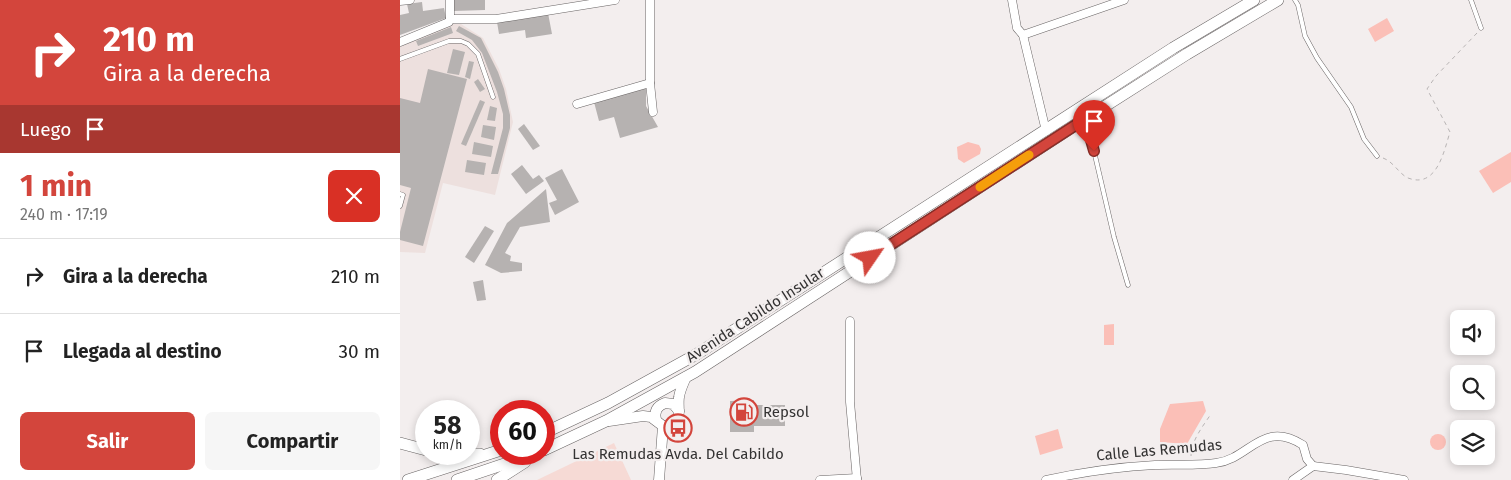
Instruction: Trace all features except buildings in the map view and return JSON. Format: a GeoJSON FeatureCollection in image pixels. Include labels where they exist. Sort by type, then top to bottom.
{"type":"FeatureCollection","features":[{"type":"Feature","properties":{"kind":"main road","name":"Avenida Cabildo Insular"},"geometry":{"type":"LineString","coordinates":[[555,428],[608,404],[697,354],[1173,48],[1254,0]]}},
{"type":"Feature","properties":{"kind":"main road","name":"Avenida Cabildo Insular"},"geometry":{"type":"LineString","coordinates":[[555,445],[606,421],[686,377],[1187,54],[1278,0]]}},
{"type":"Feature","properties":{"kind":"main road"},"geometry":{"type":"LineString","coordinates":[[400,443],[415,447]]}},
{"type":"Feature","properties":{"kind":"main road"},"geometry":{"type":"LineString","coordinates":[[408,480],[490,454]]}},
{"type":"Feature","properties":{"kind":"main road"},"geometry":{"type":"LineString","coordinates":[[457,480],[502,465]]}},
{"type":"Feature","properties":{"kind":"main road"},"geometry":{"type":"LineString","coordinates":[[497,480],[519,465]]}},
{"type":"Feature","properties":{"kind":"street"},"geometry":{"type":"LineString","coordinates":[[400,1],[410,0]]}},
{"type":"Feature","properties":{"kind":"street"},"geometry":{"type":"LineString","coordinates":[[400,42],[449,22],[450,0]]}},
{"type":"Feature","properties":{"kind":"street"},"geometry":{"type":"LineString","coordinates":[[450,19],[496,19],[615,0]]}},
{"type":"Feature","properties":{"kind":"street"},"geometry":{"type":"LineString","coordinates":[[650,0],[650,83],[653,112]]}},
{"type":"Feature","properties":{"kind":"street"},"geometry":{"type":"LineString","coordinates":[[1012,0],[1017,28],[1023,35],[1046,131]]}},
{"type":"Feature","properties":{"kind":"street"},"geometry":{"type":"LineString","coordinates":[[1023,35],[1124,0]]}},
{"type":"Feature","properties":{"kind":"street"},"geometry":{"type":"LineString","coordinates":[[577,104],[650,83]]}},
{"type":"Feature","properties":{"kind":"street"},"geometry":{"type":"LineString","coordinates":[[820,480],[857,479],[850,402],[850,320]]}},
{"type":"Feature","properties":{"kind":"street"},"geometry":{"type":"LineString","coordinates":[[606,421],[643,416],[651,417],[668,427],[677,422],[679,417],[680,389],[686,377]]}},
{"type":"Feature","properties":{"kind":"street"},"geometry":{"type":"LineString","coordinates":[[659,480],[660,423],[656,411],[665,403],[673,404],[678,411]]}},
{"type":"Feature","properties":{"kind":"street","name":"Calle Las Remudas"},"geometry":{"type":"LineString","coordinates":[[1046,480],[1096,470],[1156,465],[1217,463],[1230,459],[1258,441],[1272,437],[1294,439],[1304,445],[1307,459],[1313,466]]}},
{"type":"Feature","properties":{"kind":"street"},"geometry":{"type":"LineString","coordinates":[[1293,480],[1313,466],[1404,480]]}},
{"type":"Feature","properties":{"kind":"lane"},"geometry":{"type":"LineString","coordinates":[[1295,0],[1298,5],[1305,36],[1317,58],[1351,107],[1364,139],[1376,156]]}},
{"type":"Feature","properties":{"kind":"lane"},"geometry":{"type":"LineString","coordinates":[[1471,0],[1481,28]]}},
{"type":"Feature","properties":{"kind":"lane"},"geometry":{"type":"LineString","coordinates":[[400,59],[449,41],[461,40],[478,54],[492,97]]}},
{"type":"Feature","properties":{"kind":"lane"},"geometry":{"type":"LineString","coordinates":[[1085,119],[1114,237],[1128,285]]}},
{"type":"Feature","properties":{"kind":"lane"},"geometry":{"type":"LineString","coordinates":[[400,194],[403,194],[400,206]]}},
{"type":"Feature","properties":{"kind":"path"},"geometry":{"type":"LineString","coordinates":[[1376,156],[1390,160],[1407,177],[1419,179],[1430,176],[1438,167],[1450,132],[1427,88],[1481,28]]}},
{"type":"Feature","properties":{"kind":"path"},"geometry":{"type":"LineString","coordinates":[[1191,464],[1191,451],[1198,434],[1211,414]]}},
{"type":"Feature","properties":{"kind":"shaded area"},"geometry":{"type":"Polygon","coordinates":[[[1387,18],[1394,31],[1375,42],[1368,29],[1387,18]]]}},
{"type":"Feature","properties":{"kind":"shaded area"},"geometry":{"type":"Polygon","coordinates":[[[453,24],[461,24],[483,38],[499,69],[506,89],[513,122],[495,195],[443,183],[425,253],[400,252],[400,44],[453,24]]]}},
{"type":"Feature","properties":{"kind":"shaded area"},"geometry":{"type":"Polygon","coordinates":[[[968,142],[979,145],[981,149],[980,154],[964,163],[958,159],[957,147],[968,142]]]}},
{"type":"Feature","properties":{"kind":"shaded area"},"geometry":{"type":"Polygon","coordinates":[[[1511,152],[1511,182],[1493,193],[1479,171],[1511,152]]]}},
{"type":"Feature","properties":{"kind":"shaded area"},"geometry":{"type":"Polygon","coordinates":[[[1114,324],[1114,345],[1104,345],[1104,325],[1114,324]]]}},
{"type":"Feature","properties":{"kind":"shaded area"},"geometry":{"type":"Polygon","coordinates":[[[1203,401],[1206,411],[1187,444],[1160,442],[1160,429],[1170,404],[1203,401]]]}},
{"type":"Feature","properties":{"kind":"shaded area"},"geometry":{"type":"Polygon","coordinates":[[[1058,429],[1063,448],[1040,455],[1035,436],[1058,429]]]}},
{"type":"Feature","properties":{"kind":"shaded area"},"geometry":{"type":"Polygon","coordinates":[[[1435,434],[1441,434],[1446,439],[1444,448],[1435,450],[1430,445],[1430,439],[1435,434]]]}},
{"type":"Feature","properties":{"kind":"shaded area"},"geometry":{"type":"Polygon","coordinates":[[[614,443],[631,480],[537,480],[614,443]]]}},
{"type":"Feature","properties":{"kind":"slow traffic"},"geometry":{"type":"LineString","coordinates":[[980,187],[1029,155]]}},
{"type":"Feature","properties":{"kind":"place","name":"Repsol"},"geometry":{"type":"Point","coordinates":[744,412]}},
{"type":"Feature","properties":{"kind":"place","name":"Las Remudas Avda. Del Cabildo"},"geometry":{"type":"Point","coordinates":[678,428]}},
{"type":"Feature","properties":{"kind":"route"},"geometry":{"type":"LineString","coordinates":[[870,258],[1085,119],[1094,151]]}}]}
